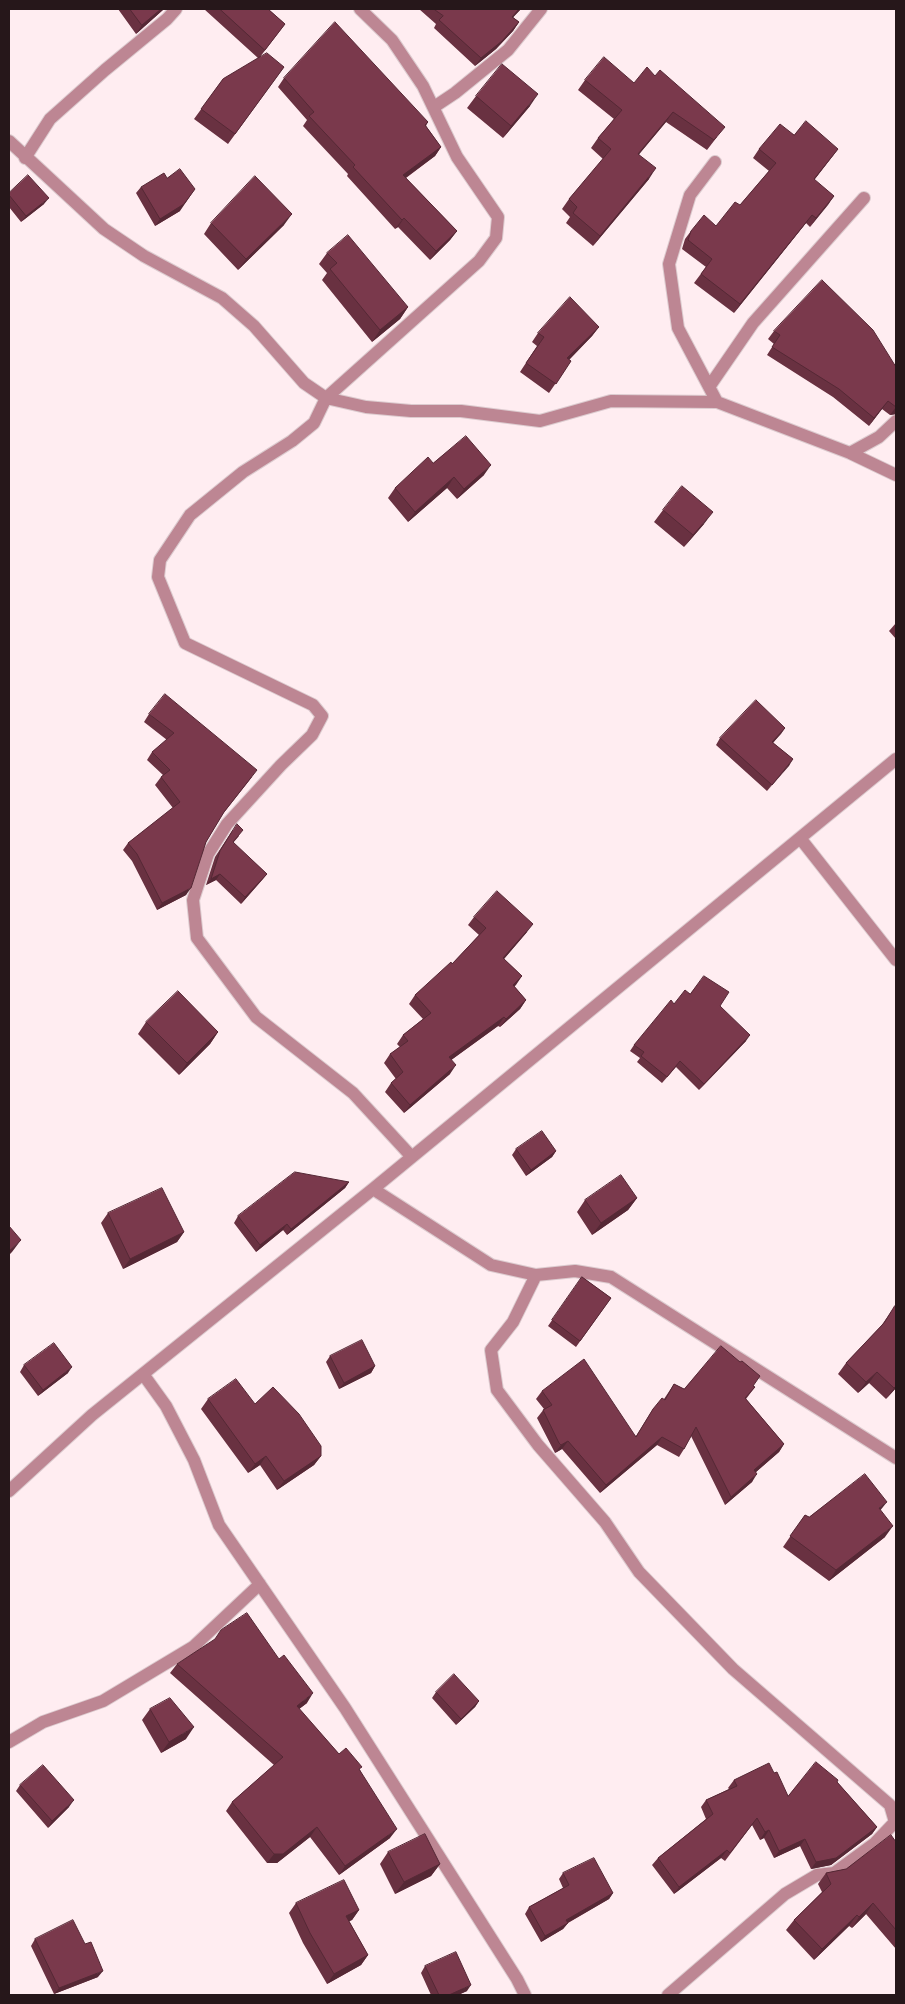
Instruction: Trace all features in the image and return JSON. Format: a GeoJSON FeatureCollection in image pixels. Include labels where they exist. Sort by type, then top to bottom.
{"type":"FeatureCollection","features":[{"type":"Feature","properties":{"kind":"street"},"geometry":{"type":"LineString","coordinates":[[25,158],[50,120],[105,70],[167,19],[176,9]]}},
{"type":"Feature","properties":{"kind":"street"},"geometry":{"type":"LineString","coordinates":[[360,9],[392,40],[423,86],[457,157],[498,217],[496,238],[479,262],[326,398],[314,423],[292,441],[243,472],[190,515],[160,560],[158,577],[185,643],[313,705],[322,716],[312,735],[281,765],[227,824],[208,854],[193,900],[197,938],[256,1017],[353,1093],[411,1156]]}},
{"type":"Feature","properties":{"kind":"street"},"geometry":{"type":"LineString","coordinates":[[434,108],[508,50],[540,9]]}},
{"type":"Feature","properties":{"kind":"street"},"geometry":{"type":"LineString","coordinates":[[9,141],[25,158],[104,229],[144,256],[222,298],[254,326],[304,383],[326,398],[366,406],[410,411],[461,412],[540,421],[611,401],[717,402],[850,453],[896,475]]}},
{"type":"Feature","properties":{"kind":"street"},"geometry":{"type":"LineString","coordinates":[[714,162],[690,195],[668,264],[678,328],[717,402]]}},
{"type":"Feature","properties":{"kind":"street"},"geometry":{"type":"LineString","coordinates":[[709,387],[753,323],[864,198]]}},
{"type":"Feature","properties":{"kind":"street"},"geometry":{"type":"LineString","coordinates":[[850,453],[879,437],[896,421]]}},
{"type":"Feature","properties":{"kind":"street"},"geometry":{"type":"LineString","coordinates":[[9,1491],[92,1415],[373,1189],[896,759]]}},
{"type":"Feature","properties":{"kind":"street"},"geometry":{"type":"LineString","coordinates":[[800,838],[896,960]]}},
{"type":"Feature","properties":{"kind":"street"},"geometry":{"type":"LineString","coordinates":[[373,1189],[491,1265],[536,1275],[575,1271],[611,1277],[896,1458]]}},
{"type":"Feature","properties":{"kind":"street"},"geometry":{"type":"LineString","coordinates":[[536,1275],[513,1322],[491,1350],[497,1390],[538,1445],[605,1522],[639,1572],[733,1669],[890,1805],[895,1822],[875,1843],[834,1873],[817,1875],[785,1894],[668,1995]]}},
{"type":"Feature","properties":{"kind":"street"},"geometry":{"type":"LineString","coordinates":[[143,1374],[166,1406],[194,1460],[219,1524],[345,1708],[518,1979],[524,1995]]}},
{"type":"Feature","properties":{"kind":"street"},"geometry":{"type":"LineString","coordinates":[[9,1742],[43,1722],[103,1701],[193,1647],[260,1584]]}},
{"type":"Feature","properties":{"kind":"building"},"geometry":{"type":"Polygon","coordinates":[[[130,9],[161,9],[142,25],[130,9]]]}},
{"type":"Feature","properties":{"kind":"building"},"geometry":{"type":"Polygon","coordinates":[[[220,9],[268,9],[285,24],[265,50],[220,9]]]}},
{"type":"Feature","properties":{"kind":"building"},"geometry":{"type":"Polygon","coordinates":[[[434,9],[519,9],[512,17],[519,22],[502,41],[481,58],[439,20],[443,16],[434,9]]]}},
{"type":"Feature","properties":{"kind":"building"},"geometry":{"type":"Polygon","coordinates":[[[335,22],[428,122],[425,125],[441,147],[403,175],[457,231],[436,251],[404,218],[402,220],[353,167],[355,165],[309,116],[314,112],[284,78],[335,22]]]}},
{"type":"Feature","properties":{"kind":"building"},"geometry":{"type":"Polygon","coordinates":[[[267,53],[284,67],[235,134],[201,109],[223,79],[267,53]]]}},
{"type":"Feature","properties":{"kind":"building"},"geometry":{"type":"Polygon","coordinates":[[[604,57],[634,83],[647,67],[655,76],[660,70],[725,127],[714,140],[673,112],[638,154],[656,168],[600,236],[573,213],[577,207],[569,199],[611,149],[598,138],[622,110],[585,80],[604,57]]]}},
{"type":"Feature","properties":{"kind":"building"},"geometry":{"type":"Polygon","coordinates":[[[502,64],[538,94],[511,126],[476,96],[502,64]]]}},
{"type":"Feature","properties":{"kind":"building"},"geometry":{"type":"Polygon","coordinates":[[[806,121],[838,149],[814,179],[834,196],[816,218],[812,215],[740,304],[701,274],[712,259],[688,240],[691,231],[704,215],[716,226],[735,202],[740,205],[776,163],[759,149],[780,124],[794,135],[806,121]]]}},
{"type":"Feature","properties":{"kind":"building"},"geometry":{"type":"Polygon","coordinates":[[[180,169],[195,189],[184,204],[160,219],[141,187],[164,173],[167,178],[180,169]]]}},
{"type":"Feature","properties":{"kind":"building"},"geometry":{"type":"Polygon","coordinates":[[[28,175],[49,198],[26,216],[9,193],[28,175]]]}},
{"type":"Feature","properties":{"kind":"building"},"geometry":{"type":"Polygon","coordinates":[[[255,176],[292,214],[246,259],[211,223],[255,176]]]}},
{"type":"Feature","properties":{"kind":"building"},"geometry":{"type":"Polygon","coordinates":[[[348,235],[408,307],[380,330],[330,269],[337,263],[327,253],[348,235]]]}},
{"type":"Feature","properties":{"kind":"building"},"geometry":{"type":"Polygon","coordinates":[[[822,280],[873,330],[896,367],[896,407],[888,401],[874,418],[839,389],[772,347],[780,335],[774,331],[822,280]]]}},
{"type":"Feature","properties":{"kind":"building"},"geometry":{"type":"Polygon","coordinates":[[[570,297],[599,327],[567,358],[571,361],[556,384],[526,363],[544,337],[538,333],[570,297]]]}},
{"type":"Feature","properties":{"kind":"building"},"geometry":{"type":"Polygon","coordinates":[[[466,436],[491,465],[464,489],[454,477],[415,512],[395,488],[428,457],[433,463],[466,436]]]}},
{"type":"Feature","properties":{"kind":"building"},"geometry":{"type":"Polygon","coordinates":[[[682,486],[713,512],[693,535],[663,510],[682,486]]]}},
{"type":"Feature","properties":{"kind":"building"},"geometry":{"type":"Polygon","coordinates":[[[165,694],[257,770],[224,812],[206,842],[191,888],[162,903],[137,854],[128,843],[180,802],[161,777],[170,770],[152,752],[174,733],[149,714],[165,694]]]}},
{"type":"Feature","properties":{"kind":"building"},"geometry":{"type":"Polygon","coordinates":[[[756,700],[785,728],[772,742],[793,759],[772,785],[720,738],[756,700]]]}},
{"type":"Feature","properties":{"kind":"building"},"geometry":{"type":"Polygon","coordinates":[[[237,824],[243,830],[233,842],[267,874],[245,897],[220,874],[211,879],[220,851],[237,824]]]}},
{"type":"Feature","properties":{"kind":"building"},"geometry":{"type":"Polygon","coordinates":[[[497,891],[533,924],[503,958],[522,976],[513,985],[526,1000],[506,1019],[504,1017],[449,1057],[456,1065],[410,1105],[391,1083],[403,1072],[390,1054],[408,1041],[403,1035],[431,1013],[415,995],[451,962],[452,964],[486,928],[474,917],[497,891]]]}},
{"type":"Feature","properties":{"kind":"building"},"geometry":{"type":"Polygon","coordinates":[[[704,976],[729,992],[720,1006],[750,1035],[704,1084],[680,1061],[667,1077],[641,1056],[644,1052],[634,1045],[671,1000],[674,1004],[685,990],[690,994],[704,976]]]}},
{"type":"Feature","properties":{"kind":"building"},"geometry":{"type":"Polygon","coordinates":[[[178,991],[218,1032],[187,1063],[146,1022],[178,991]]]}},
{"type":"Feature","properties":{"kind":"building"},"geometry":{"type":"Polygon","coordinates":[[[542,1131],[556,1151],[531,1170],[516,1149],[542,1131]]]}},
{"type":"Feature","properties":{"kind":"building"},"geometry":{"type":"Polygon","coordinates":[[[295,1172],[349,1182],[291,1229],[287,1224],[260,1245],[238,1216],[295,1172]]]}},
{"type":"Feature","properties":{"kind":"building"},"geometry":{"type":"Polygon","coordinates":[[[621,1175],[637,1198],[601,1223],[585,1200],[621,1175]]]}},
{"type":"Feature","properties":{"kind":"building"},"geometry":{"type":"Polygon","coordinates":[[[162,1188],[184,1232],[130,1259],[108,1213],[162,1188]]]}},
{"type":"Feature","properties":{"kind":"building"},"geometry":{"type":"Polygon","coordinates":[[[9,1226],[21,1240],[9,1251],[9,1226]]]}},
{"type":"Feature","properties":{"kind":"building"},"geometry":{"type":"Polygon","coordinates":[[[582,1277],[611,1298],[580,1341],[552,1320],[582,1277]]]}},
{"type":"Feature","properties":{"kind":"building"},"geometry":{"type":"Polygon","coordinates":[[[895,1306],[896,1386],[894,1388],[877,1372],[866,1382],[846,1363],[884,1323],[895,1306]]]}},
{"type":"Feature","properties":{"kind":"building"},"geometry":{"type":"Polygon","coordinates":[[[362,1340],[375,1366],[344,1383],[330,1356],[362,1340]]]}},
{"type":"Feature","properties":{"kind":"building"},"geometry":{"type":"Polygon","coordinates":[[[54,1343],[72,1367],[43,1390],[24,1365],[54,1343]]]}},
{"type":"Feature","properties":{"kind":"building"},"geometry":{"type":"Polygon","coordinates":[[[721,1346],[760,1376],[753,1386],[755,1387],[745,1398],[784,1444],[754,1470],[757,1474],[731,1497],[696,1427],[684,1449],[662,1437],[606,1485],[568,1441],[561,1445],[559,1443],[543,1410],[552,1405],[542,1391],[584,1359],[636,1437],[653,1409],[662,1398],[665,1400],[674,1384],[684,1389],[721,1346]]]}},
{"type":"Feature","properties":{"kind":"building"},"geometry":{"type":"Polygon","coordinates":[[[236,1379],[255,1404],[273,1387],[299,1414],[321,1446],[321,1456],[284,1481],[266,1456],[255,1464],[208,1399],[236,1379]]]}},
{"type":"Feature","properties":{"kind":"building"},"geometry":{"type":"Polygon","coordinates":[[[865,1474],[887,1502],[879,1508],[893,1526],[836,1570],[790,1536],[805,1515],[809,1517],[865,1474]]]}},
{"type":"Feature","properties":{"kind":"building"},"geometry":{"type":"Polygon","coordinates":[[[247,1613],[279,1659],[284,1655],[313,1693],[297,1706],[339,1754],[346,1748],[362,1767],[359,1769],[397,1829],[345,1866],[317,1827],[283,1854],[274,1854],[232,1802],[283,1757],[177,1664],[215,1639],[221,1630],[247,1613]]]}},
{"type":"Feature","properties":{"kind":"building"},"geometry":{"type":"Polygon","coordinates":[[[454,1674],[479,1701],[461,1719],[436,1692],[454,1674]]]}},
{"type":"Feature","properties":{"kind":"building"},"geometry":{"type":"Polygon","coordinates":[[[170,1698],[194,1727],[169,1742],[150,1709],[170,1698]]]}},
{"type":"Feature","properties":{"kind":"building"},"geometry":{"type":"Polygon","coordinates":[[[816,1762],[838,1780],[837,1782],[877,1827],[836,1858],[816,1862],[805,1839],[779,1851],[769,1830],[765,1832],[757,1818],[730,1853],[727,1850],[679,1887],[658,1858],[713,1814],[706,1800],[737,1786],[734,1780],[769,1763],[774,1773],[777,1772],[788,1796],[816,1762]]]}},
{"type":"Feature","properties":{"kind":"building"},"geometry":{"type":"Polygon","coordinates":[[[43,1765],[74,1800],[52,1821],[20,1785],[43,1765]]]}},
{"type":"Feature","properties":{"kind":"building"},"geometry":{"type":"Polygon","coordinates":[[[425,1834],[440,1864],[404,1882],[388,1852],[425,1834]]]}},
{"type":"Feature","properties":{"kind":"building"},"geometry":{"type":"Polygon","coordinates":[[[891,1835],[896,1842],[896,1930],[873,1903],[859,1917],[857,1915],[822,1949],[794,1920],[831,1884],[826,1873],[846,1869],[891,1835]]]}},
{"type":"Feature","properties":{"kind":"building"},"geometry":{"type":"Polygon","coordinates":[[[594,1858],[613,1893],[566,1920],[568,1923],[545,1936],[529,1907],[569,1885],[563,1873],[594,1858]]]}},
{"type":"Feature","properties":{"kind":"building"},"geometry":{"type":"Polygon","coordinates":[[[344,1880],[359,1910],[346,1916],[368,1955],[334,1974],[310,1933],[296,1903],[344,1880]]]}},
{"type":"Feature","properties":{"kind":"building"},"geometry":{"type":"Polygon","coordinates":[[[73,1920],[85,1944],[91,1942],[103,1971],[59,1988],[35,1939],[73,1920]]]}},
{"type":"Feature","properties":{"kind":"building"},"geometry":{"type":"Polygon","coordinates":[[[456,1952],[471,1985],[449,1995],[439,1995],[425,1966],[456,1952]]]}}]}
